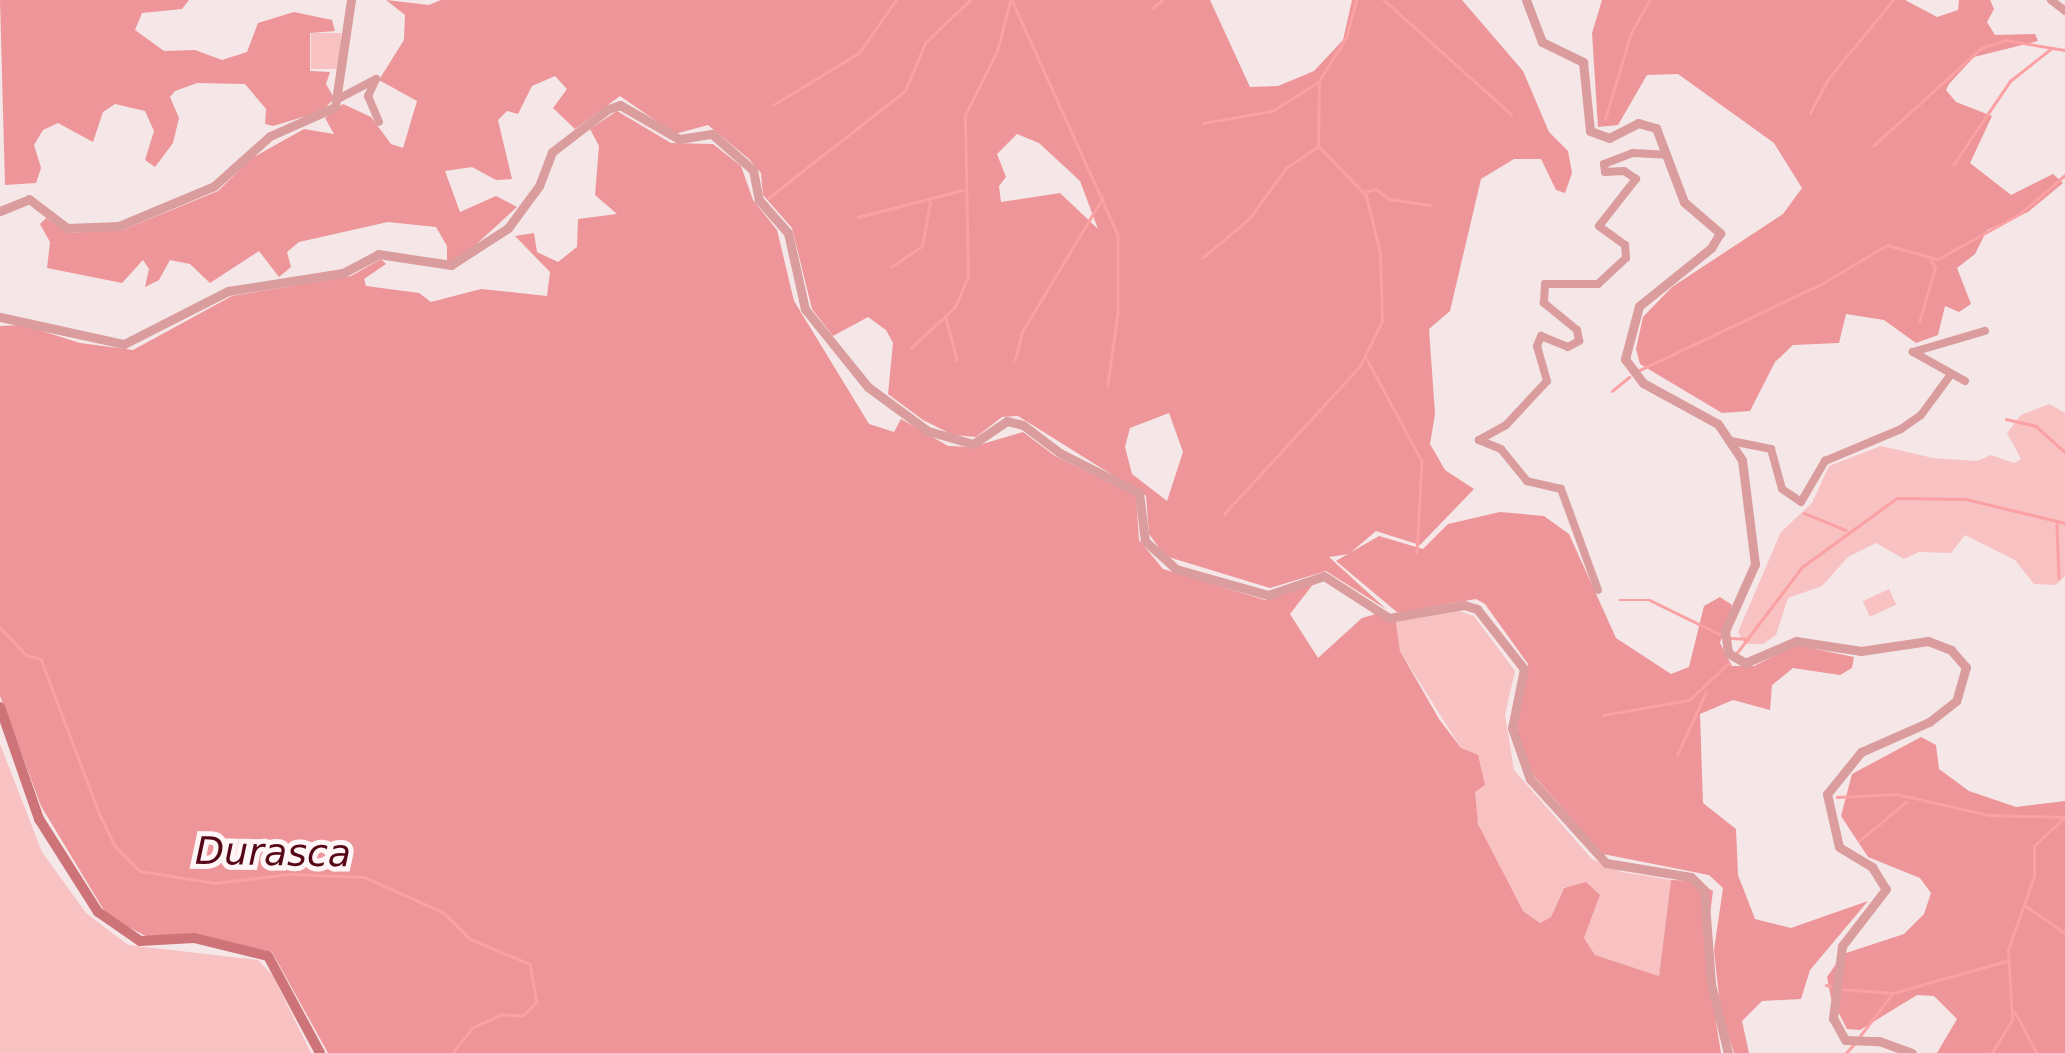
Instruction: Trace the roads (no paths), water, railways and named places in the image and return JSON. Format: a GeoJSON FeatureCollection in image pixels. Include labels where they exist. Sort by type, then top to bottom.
{"type":"FeatureCollection","features":[{"type":"Feature","properties":{"kind":"main road"},"geometry":{"type":"LineString","coordinates":[[0,708],[39,820],[98,912],[140,941],[194,938],[268,956],[320,1053]]}},
{"type":"Feature","properties":{"kind":"street"},"geometry":{"type":"LineString","coordinates":[[340,98],[351,0]]}},
{"type":"Feature","properties":{"kind":"street"},"geometry":{"type":"LineString","coordinates":[[1526,0],[1542,42],[1583,62],[1590,131],[1609,138],[1650,124],[1660,133],[1684,202],[1712,222],[1720,238],[1639,306],[1625,359],[1636,377],[1721,428],[1732,441],[1746,472],[1755,564],[1724,636],[1732,658],[1745,663],[1796,642],[1862,651],[1928,641],[1951,650],[1966,667],[1956,702],[1929,722],[1861,752],[1827,794],[1840,847],[1872,867],[1886,890],[1842,946],[1833,1018],[1846,1040],[1879,1041],[1912,1053]]}},
{"type":"Feature","properties":{"kind":"street"},"geometry":{"type":"LineString","coordinates":[[2057,1],[2065,10]]}},
{"type":"Feature","properties":{"kind":"street"},"geometry":{"type":"LineString","coordinates":[[0,212],[29,199],[67,228],[125,225],[154,206],[214,186],[270,136],[323,115],[340,98],[376,79],[368,96],[379,122]]}},
{"type":"Feature","properties":{"kind":"street"},"geometry":{"type":"LineString","coordinates":[[0,317],[124,344],[228,291],[343,273],[378,254],[451,266],[508,228],[536,192],[552,152],[608,109],[620,105],[679,139],[712,134],[753,170],[759,200],[788,233],[805,309],[868,387],[928,431],[972,444],[1007,422],[1023,424],[1060,454],[1140,493],[1145,540],[1176,570],[1268,595],[1324,576],[1389,618],[1464,606],[1477,609],[1524,669],[1512,728],[1530,778],[1606,863],[1691,877],[1704,890],[1711,984],[1728,1053]]}},
{"type":"Feature","properties":{"kind":"street"},"geometry":{"type":"LineString","coordinates":[[1598,590],[1561,489],[1527,482],[1501,449],[1480,440],[1506,425],[1546,381],[1536,346],[1541,336],[1568,347],[1579,341],[1572,325],[1544,303],[1545,284],[1598,284],[1626,258],[1625,245],[1599,226],[1636,179],[1624,170],[1605,172],[1604,164],[1634,153],[1666,155]]}},
{"type":"Feature","properties":{"kind":"street"},"geometry":{"type":"LineString","coordinates":[[1964,380],[1950,377],[1935,360],[1914,352],[1985,330]]}},
{"type":"Feature","properties":{"kind":"street"},"geometry":{"type":"LineString","coordinates":[[1732,441],[1771,449],[1782,488],[1796,501],[1813,490],[1825,461],[1900,429],[1950,377]]}},
{"type":"Feature","properties":{"kind":"waterway"},"geometry":{"type":"LineString","coordinates":[[773,105],[859,53],[896,0]]}},
{"type":"Feature","properties":{"kind":"waterway"},"geometry":{"type":"LineString","coordinates":[[768,198],[905,91],[925,43],[970,0]]}},
{"type":"Feature","properties":{"kind":"waterway"},"geometry":{"type":"LineString","coordinates":[[1012,0],[1118,235],[1118,313],[1108,385]]}},
{"type":"Feature","properties":{"kind":"waterway"},"geometry":{"type":"LineString","coordinates":[[1153,8],[1162,0]]}},
{"type":"Feature","properties":{"kind":"waterway"},"geometry":{"type":"LineString","coordinates":[[1224,514],[1360,366],[1382,321],[1380,253],[1366,196],[1318,146],[1319,81],[1346,38],[1356,0]]}},
{"type":"Feature","properties":{"kind":"waterway"},"geometry":{"type":"LineString","coordinates":[[1384,0],[1511,114]]}},
{"type":"Feature","properties":{"kind":"waterway"},"geometry":{"type":"LineString","coordinates":[[1605,119],[1631,33],[1649,0]]}},
{"type":"Feature","properties":{"kind":"waterway"},"geometry":{"type":"LineString","coordinates":[[1810,113],[1828,79],[1893,0]]}},
{"type":"Feature","properties":{"kind":"waterway"},"geometry":{"type":"LineString","coordinates":[[911,348],[955,307],[968,277],[965,115],[997,51],[1010,1]]}},
{"type":"Feature","properties":{"kind":"waterway"},"geometry":{"type":"LineString","coordinates":[[1873,146],[1981,48],[2005,40],[2065,50]]}},
{"type":"Feature","properties":{"kind":"waterway"},"geometry":{"type":"LineString","coordinates":[[1953,165],[2010,81],[2052,48]]}},
{"type":"Feature","properties":{"kind":"waterway"},"geometry":{"type":"LineString","coordinates":[[1203,123],[1272,111],[1318,82]]}},
{"type":"Feature","properties":{"kind":"waterway"},"geometry":{"type":"LineString","coordinates":[[1202,258],[1249,219],[1286,168],[1317,147]]}},
{"type":"Feature","properties":{"kind":"waterway"},"geometry":{"type":"LineString","coordinates":[[1638,371],[1823,283],[1887,245],[1938,259],[2021,213],[2065,175]]}},
{"type":"Feature","properties":{"kind":"waterway"},"geometry":{"type":"LineString","coordinates":[[1364,192],[1376,189],[1390,199],[1430,205]]}},
{"type":"Feature","properties":{"kind":"waterway"},"geometry":{"type":"LineString","coordinates":[[858,217],[963,190]]}},
{"type":"Feature","properties":{"kind":"waterway"},"geometry":{"type":"LineString","coordinates":[[1015,360],[1022,332],[1103,197]]}},
{"type":"Feature","properties":{"kind":"waterway"},"geometry":{"type":"LineString","coordinates":[[891,267],[922,246],[930,203]]}},
{"type":"Feature","properties":{"kind":"waterway"},"geometry":{"type":"LineString","coordinates":[[1919,322],[1935,268],[1931,260]]}},
{"type":"Feature","properties":{"kind":"waterway"},"geometry":{"type":"LineString","coordinates":[[946,318],[957,360]]}},
{"type":"Feature","properties":{"kind":"waterway"},"geometry":{"type":"LineString","coordinates":[[1367,359],[1422,461],[1417,553]]}},
{"type":"Feature","properties":{"kind":"waterway"},"geometry":{"type":"LineString","coordinates":[[1612,391],[1629,377]]}},
{"type":"Feature","properties":{"kind":"waterway"},"geometry":{"type":"LineString","coordinates":[[2006,419],[2036,426],[2065,452]]}},
{"type":"Feature","properties":{"kind":"waterway"},"geometry":{"type":"LineString","coordinates":[[1736,654],[1802,567],[1897,498],[1966,499],[2065,523]]}},
{"type":"Feature","properties":{"kind":"waterway"},"geometry":{"type":"LineString","coordinates":[[1804,513],[1846,530]]}},
{"type":"Feature","properties":{"kind":"waterway"},"geometry":{"type":"LineString","coordinates":[[2057,524],[2059,578]]}},
{"type":"Feature","properties":{"kind":"waterway"},"geometry":{"type":"LineString","coordinates":[[1620,600],[1650,600],[1719,634]]}},
{"type":"Feature","properties":{"kind":"waterway","name":"Durasca"},"geometry":{"type":"LineString","coordinates":[[0,627],[26,655],[41,659],[100,815],[115,846],[140,871],[216,883],[289,874],[364,877],[443,912],[470,939],[530,964],[537,1002],[523,1016],[501,1015],[473,1028],[453,1053]]}},
{"type":"Feature","properties":{"kind":"waterway"},"geometry":{"type":"LineString","coordinates":[[1731,638],[1748,639]]}},
{"type":"Feature","properties":{"kind":"waterway"},"geometry":{"type":"LineString","coordinates":[[1603,715],[1689,700],[1729,663]]}},
{"type":"Feature","properties":{"kind":"waterway"},"geometry":{"type":"LineString","coordinates":[[1677,755],[1706,692]]}},
{"type":"Feature","properties":{"kind":"waterway"},"geometry":{"type":"LineString","coordinates":[[1837,797],[1897,794],[1989,815],[2064,817]]}},
{"type":"Feature","properties":{"kind":"waterway"},"geometry":{"type":"LineString","coordinates":[[1859,841],[1906,802]]}},
{"type":"Feature","properties":{"kind":"waterway"},"geometry":{"type":"LineString","coordinates":[[1992,1053],[2012,1020],[2008,950],[2034,876],[2034,846],[2065,817]]}},
{"type":"Feature","properties":{"kind":"waterway"},"geometry":{"type":"LineString","coordinates":[[2026,906],[2065,933]]}},
{"type":"Feature","properties":{"kind":"waterway"},"geometry":{"type":"LineString","coordinates":[[1841,989],[1893,993],[2006,961]]}},
{"type":"Feature","properties":{"kind":"waterway"},"geometry":{"type":"LineString","coordinates":[[1826,985],[1831,986]]}},
{"type":"Feature","properties":{"kind":"waterway"},"geometry":{"type":"LineString","coordinates":[[1860,1036],[1892,994]]}},
{"type":"Feature","properties":{"kind":"waterway"},"geometry":{"type":"LineString","coordinates":[[2015,1012],[2037,1053]]}},
{"type":"Feature","properties":{"kind":"waterway"},"geometry":{"type":"LineString","coordinates":[[1846,1053],[1854,1044]]}}]}
